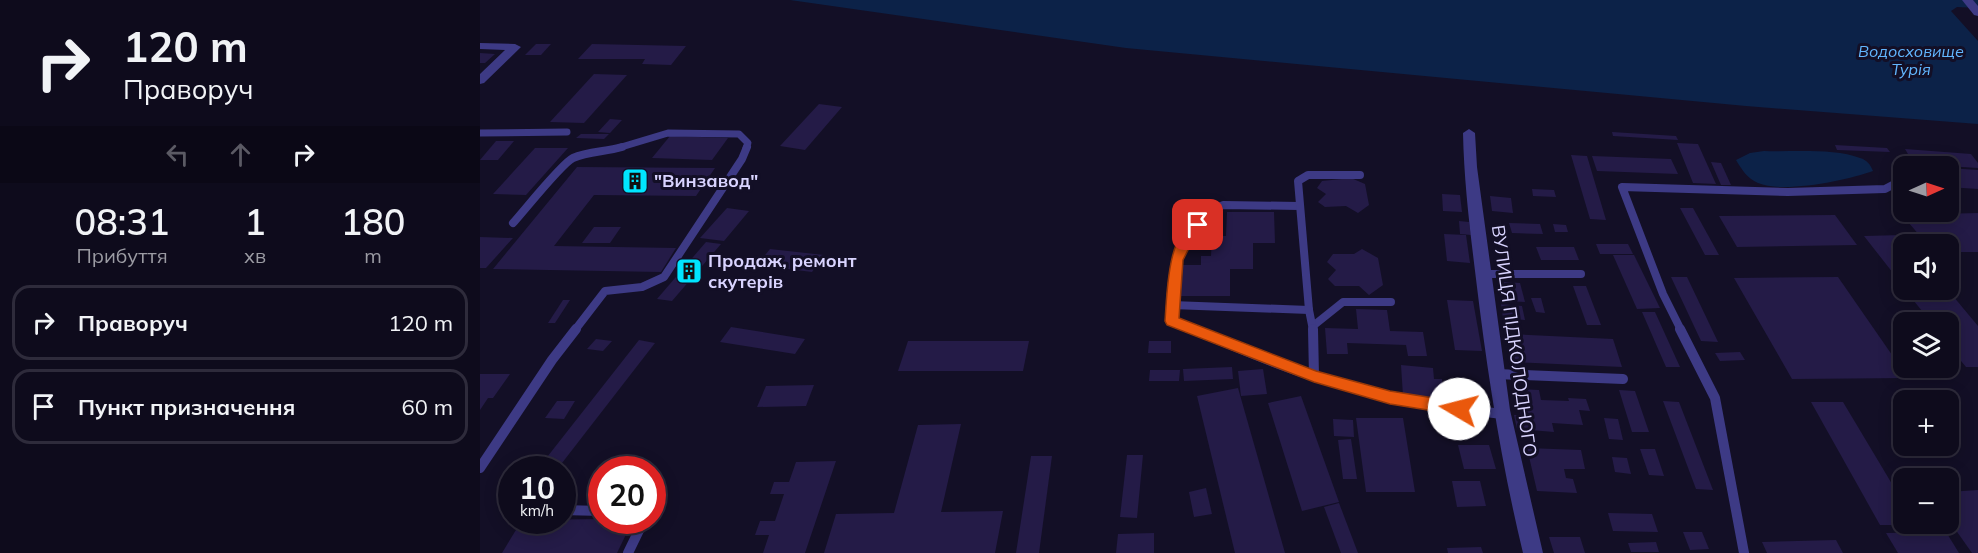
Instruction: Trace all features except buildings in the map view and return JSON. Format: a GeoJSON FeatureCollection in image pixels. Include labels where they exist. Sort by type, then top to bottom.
{"type":"FeatureCollection","features":[{"type":"Feature","properties":{"kind":"street"},"geometry":{"type":"LineString","coordinates":[[1967,0],[1978,13]]}},
{"type":"Feature","properties":{"kind":"street"},"geometry":{"type":"LineString","coordinates":[[480,46],[515,47],[480,81]]}},
{"type":"Feature","properties":{"kind":"street","name":"ВУЛИЦЯ ПІДКОЛОДНОГО"},"geometry":{"type":"LineString","coordinates":[[1469,133],[1470,167],[1502,414],[1533,553]]}},
{"type":"Feature","properties":{"kind":"lane"},"geometry":{"type":"LineString","coordinates":[[480,134],[567,132]]}},
{"type":"Feature","properties":{"kind":"lane"},"geometry":{"type":"LineString","coordinates":[[480,468],[552,360],[605,291],[652,286],[664,276],[742,159],[748,143],[739,134],[668,133],[606,152],[587,153],[570,159],[513,223]]}},
{"type":"Feature","properties":{"kind":"lane"},"geometry":{"type":"LineString","coordinates":[[1314,376],[1313,326],[1309,310],[1298,181],[1308,175],[1360,175]]}},
{"type":"Feature","properties":{"kind":"lane"},"geometry":{"type":"LineString","coordinates":[[1744,553],[1715,398],[1663,294],[1622,187],[1788,192],[1885,189],[1893,185]]}},
{"type":"Feature","properties":{"kind":"lane"},"geometry":{"type":"LineString","coordinates":[[1299,206],[1222,205],[1208,212],[1187,237],[1176,260],[1172,321],[1314,376],[1390,397],[1502,414]]}},
{"type":"Feature","properties":{"kind":"lane"},"geometry":{"type":"LineString","coordinates":[[1483,274],[1581,274]]}},
{"type":"Feature","properties":{"kind":"lane"},"geometry":{"type":"LineString","coordinates":[[1313,326],[1343,302],[1391,302]]}},
{"type":"Feature","properties":{"kind":"lane"},"geometry":{"type":"LineString","coordinates":[[1172,304],[1309,310]]}},
{"type":"Feature","properties":{"kind":"lane"},"geometry":{"type":"LineString","coordinates":[[1497,374],[1623,379]]}},
{"type":"Feature","properties":{"kind":"lane"},"geometry":{"type":"LineString","coordinates":[[628,553],[637,534]]}},
{"type":"Feature","properties":{"kind":"water","name":"Водосховище Турія"},"geometry":{"type":"Polygon","coordinates":[[[790,0],[1978,0],[1978,8],[1957,7],[1951,11],[1978,41],[1978,124],[1746,106],[1126,48],[790,0]]]}},
{"type":"Feature","properties":{"kind":"water"},"geometry":{"type":"Polygon","coordinates":[[[1764,151],[1826,152],[1850,155],[1866,161],[1873,171],[1816,184],[1769,186],[1751,179],[1736,160],[1750,153],[1764,151]]]}},
{"type":"Feature","properties":{"kind":"place","name":"\"Винзавод\""},"geometry":{"type":"Point","coordinates":[635,181]}},
{"type":"Feature","properties":{"kind":"place","name":"Продаж, ремонт скутерів"},"geometry":{"type":"Point","coordinates":[689,271]}},
{"type":"Feature","properties":{"kind":"route"},"geometry":{"type":"LineString","coordinates":[[1198,225],[1187,237],[1176,260],[1172,321],[1314,376],[1390,397],[1459,409]]}}]}
